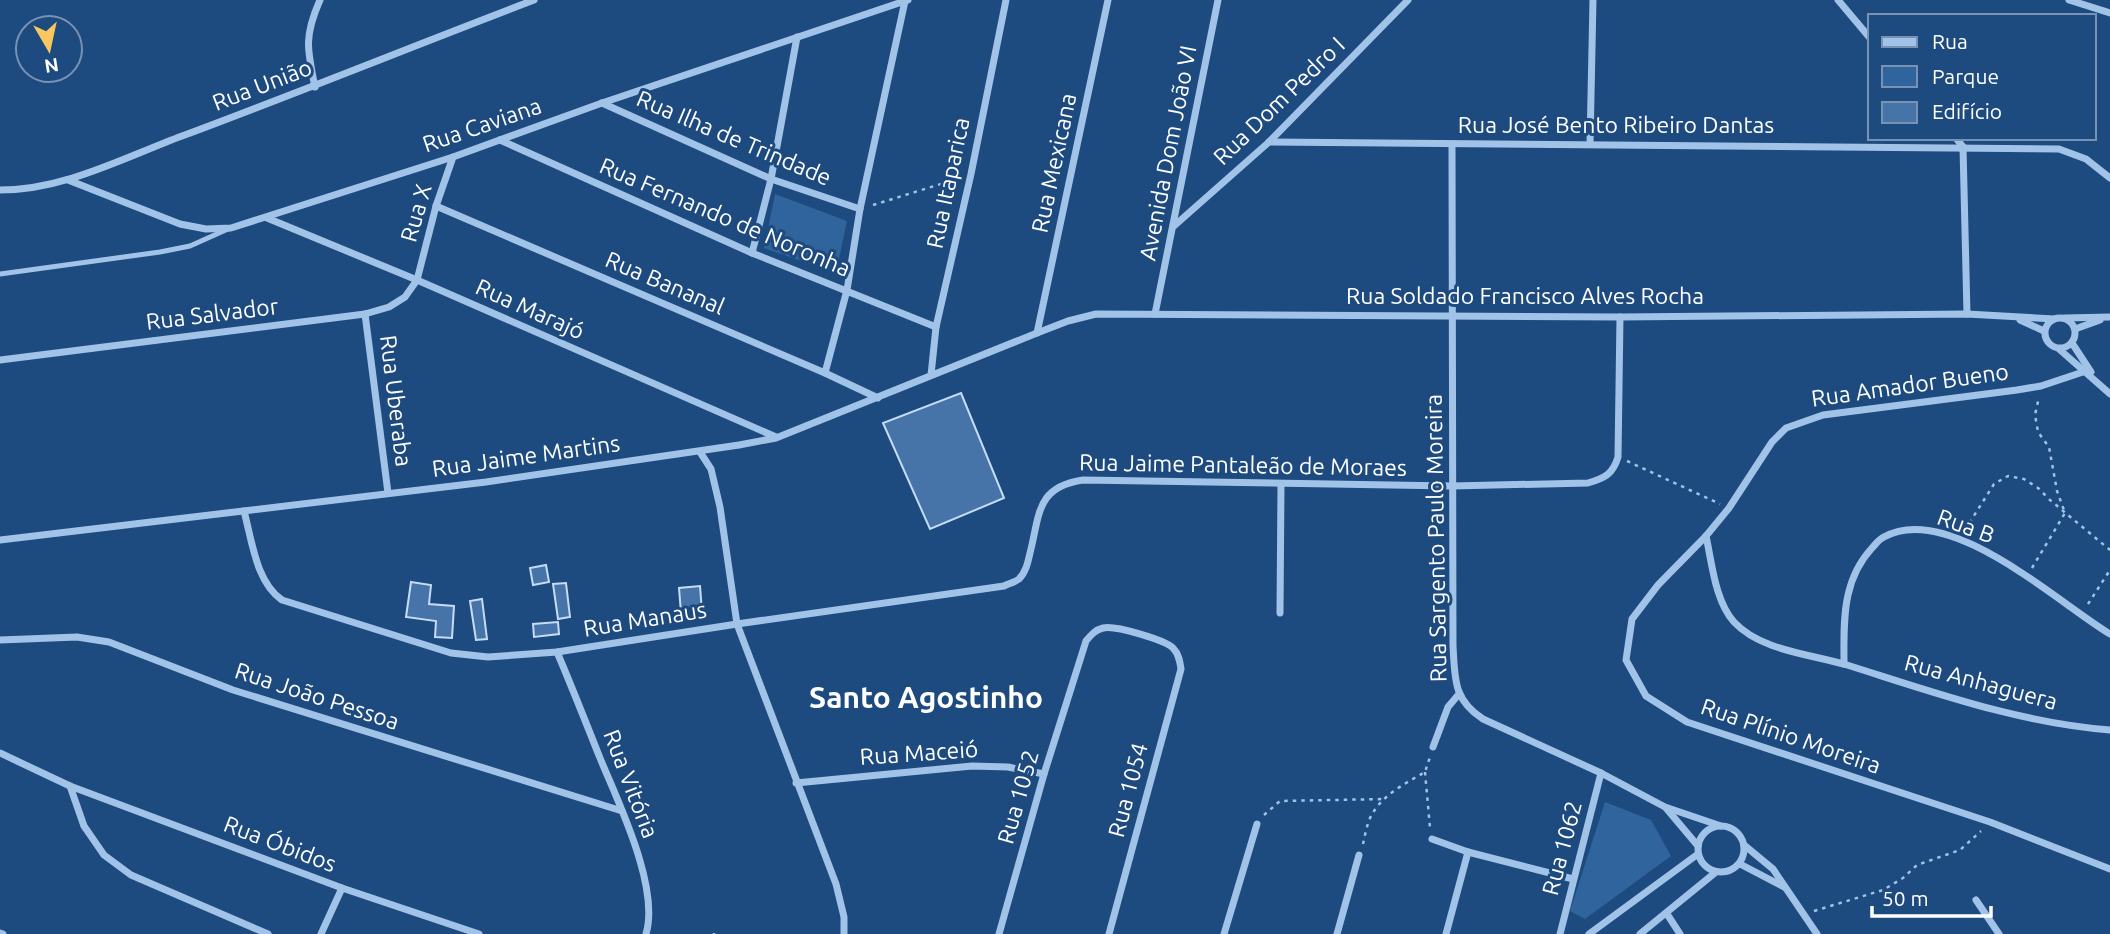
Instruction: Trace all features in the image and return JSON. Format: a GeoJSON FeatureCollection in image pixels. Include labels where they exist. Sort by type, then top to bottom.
{"type":"FeatureCollection","features":[{"type":"Feature","properties":{"kind":"street"},"geometry":{"type":"LineString","coordinates":[[315,87],[308,53],[308,32],[320,0]]}},
{"type":"Feature","properties":{"kind":"street","name":"Rua União"},"geometry":{"type":"LineString","coordinates":[[0,190],[25,190],[68,180],[315,87],[534,0]]}},
{"type":"Feature","properties":{"kind":"street","name":"Rua Itaparica"},"geometry":{"type":"LineString","coordinates":[[931,375],[936,327],[971,174],[1006,0]]}},
{"type":"Feature","properties":{"kind":"street","name":"Rua Mexicana"},"geometry":{"type":"LineString","coordinates":[[1037,333],[1108,0]]}},
{"type":"Feature","properties":{"kind":"street","name":"Avenida Dom João VI"},"geometry":{"type":"LineString","coordinates":[[1155,314],[1218,0]]}},
{"type":"Feature","properties":{"kind":"street","name":"Rua Dom Pedro I"},"geometry":{"type":"LineString","coordinates":[[1174,226],[1269,142],[1408,0]]}},
{"type":"Feature","properties":{"kind":"street"},"geometry":{"type":"LineString","coordinates":[[1590,144],[1593,0]]}},
{"type":"Feature","properties":{"kind":"street"},"geometry":{"type":"LineString","coordinates":[[1838,0],[1868,36]]}},
{"type":"Feature","properties":{"kind":"street"},"geometry":{"type":"LineString","coordinates":[[2069,0],[2110,13]]}},
{"type":"Feature","properties":{"kind":"street"},"geometry":{"type":"LineString","coordinates":[[825,373],[847,290],[860,209],[907,1]]}},
{"type":"Feature","properties":{"kind":"street","name":"Rua Caviana"},"geometry":{"type":"LineString","coordinates":[[68,180],[180,224],[206,229],[231,228],[453,157],[602,103],[907,1]]}},
{"type":"Feature","properties":{"kind":"street"},"geometry":{"type":"LineString","coordinates":[[752,253],[771,179],[797,37]]}},
{"type":"Feature","properties":{"kind":"street","name":"Rua Ilha de Trindade"},"geometry":{"type":"LineString","coordinates":[[602,103],[771,179],[860,209]]}},
{"type":"Feature","properties":{"kind":"street","name":"Rua Fernando de Noronha"},"geometry":{"type":"LineString","coordinates":[[500,140],[752,253],[936,327]]}},
{"type":"Feature","properties":{"kind":"street"},"geometry":{"type":"LineString","coordinates":[[1958,140],[1963,147],[1967,314]]}},
{"type":"Feature","properties":{"kind":"street","name":"Rua José Bento Ribeiro Dantas"},"geometry":{"type":"LineString","coordinates":[[1269,142],[2059,149],[2086,159],[2110,178]]}},
{"type":"Feature","properties":{"kind":"street","name":"Rua Sargento Paulo Moreira"},"geometry":{"type":"LineString","coordinates":[[1452,144],[1453,646],[1457,689],[1471,711],[1483,719],[1601,773],[1665,807],[1721,826]]}},
{"type":"Feature","properties":{"kind":"street","name":"Rua X"},"geometry":{"type":"LineString","coordinates":[[417,280],[436,206],[453,157]]}},
{"type":"Feature","properties":{"kind":"street","name":"Rua Bananal"},"geometry":{"type":"LineString","coordinates":[[436,206],[878,398]]}},
{"type":"Feature","properties":{"kind":"street","name":"Rua Marajó"},"geometry":{"type":"LineString","coordinates":[[267,218],[417,280],[776,438]]}},
{"type":"Feature","properties":{"kind":"street","name":"Rua Salvador"},"geometry":{"type":"LineString","coordinates":[[0,360],[365,314],[389,307],[405,297],[417,280]]}},
{"type":"Feature","properties":{"kind":"street","name":"Rua Uberaba"},"geometry":{"type":"LineString","coordinates":[[365,314],[388,493]]}},
{"type":"Feature","properties":{"kind":"street","name":"Rua Soldado Francisco Alves Rocha"},"geometry":{"type":"LineString","coordinates":[[1037,333],[1096,314],[1620,317],[1967,314],[2054,319]]}},
{"type":"Feature","properties":{"kind":"street"},"geometry":{"type":"LineString","coordinates":[[1618,457],[1620,317]]}},
{"type":"Feature","properties":{"kind":"street"},"geometry":{"type":"LineString","coordinates":[[2109,317],[2054,319],[2044,331],[2046,341],[2087,371],[2110,394]]}},
{"type":"Feature","properties":{"kind":"street"},"geometry":{"type":"LineString","coordinates":[[2075,328],[2109,317]]}},
{"type":"Feature","properties":{"kind":"street","name":"Rua Soldado Francisco Alves Rocha"},"geometry":{"type":"LineString","coordinates":[[2016,318],[2044,331]]}},
{"type":"Feature","properties":{"kind":"street"},"geometry":{"type":"LineString","coordinates":[[2064,318],[2075,328],[2072,343],[2087,371]]}},
{"type":"Feature","properties":{"kind":"street","name":"Rua Jaime Martins"},"geometry":{"type":"LineString","coordinates":[[0,540],[700,452],[776,438],[1037,333]]}},
{"type":"Feature","properties":{"kind":"street"},"geometry":{"type":"LineString","coordinates":[[2059,349],[2072,343]]}},
{"type":"Feature","properties":{"kind":"street","name":"Rua Amador Bueno"},"geometry":{"type":"LineString","coordinates":[[1706,536],[1729,508],[1772,442],[1786,428],[1803,420],[1823,415],[2041,386],[2087,371]]}},
{"type":"Feature","properties":{"kind":"street"},"geometry":{"type":"LineString","coordinates":[[700,452],[711,469],[718,496],[737,624],[836,884],[845,934]]}},
{"type":"Feature","properties":{"kind":"street","name":"Rua Jaime Pantaleão de Moraes"},"geometry":{"type":"LineString","coordinates":[[1053,489],[1083,480],[1452,486],[1588,483],[1604,478],[1614,471],[1618,457]]}},
{"type":"Feature","properties":{"kind":"street"},"geometry":{"type":"LineString","coordinates":[[1280,613],[1281,484]]}},
{"type":"Feature","properties":{"kind":"street","name":"Rua Manaus"},"geometry":{"type":"LineString","coordinates":[[244,511],[265,581],[271,592],[282,600],[451,653],[488,657],[557,652],[1004,586],[1018,580],[1026,567],[1043,501],[1053,489]]}},
{"type":"Feature","properties":{"kind":"street","name":"Rua B"},"geometry":{"type":"LineString","coordinates":[[1844,664],[1848,594],[1861,560],[1883,537],[1907,531],[1928,529],[1960,539],[1990,553],[2110,634]]}},
{"type":"Feature","properties":{"kind":"street"},"geometry":{"type":"LineString","coordinates":[[1706,536],[1723,604],[1733,621],[1752,636],[1785,649],[1844,664]]}},
{"type":"Feature","properties":{"kind":"street","name":"Rua Plínio Moreira"},"geometry":{"type":"LineString","coordinates":[[1706,536],[1658,584],[1632,619],[1626,660],[1646,696],[1687,722],[1990,822],[2110,869]]}},
{"type":"Feature","properties":{"kind":"street","name":"Rua 1052"},"geometry":{"type":"LineString","coordinates":[[999,934],[1044,774],[1086,641],[1102,628],[1112,627],[1165,643],[1179,656]]}},
{"type":"Feature","properties":{"kind":"street","name":"Rua João Pessoa"},"geometry":{"type":"LineString","coordinates":[[0,640],[77,637],[109,642],[233,690],[622,811]]}},
{"type":"Feature","properties":{"kind":"street","name":"Rua Vitória"},"geometry":{"type":"LineString","coordinates":[[557,652],[638,855],[648,897],[649,923],[646,934]]}},
{"type":"Feature","properties":{"kind":"street","name":"Rua 1054"},"geometry":{"type":"LineString","coordinates":[[1109,934],[1181,669],[1179,656]]}},
{"type":"Feature","properties":{"kind":"street","name":"Rua Anhaguera"},"geometry":{"type":"LineString","coordinates":[[1844,664],[1956,700],[2021,716],[2110,730]]}},
{"type":"Feature","properties":{"kind":"street"},"geometry":{"type":"LineString","coordinates":[[1433,747],[1448,707],[1460,694]]}},
{"type":"Feature","properties":{"kind":"street","name":"Rua Óbidos"},"geometry":{"type":"LineString","coordinates":[[0,753],[70,786],[342,888],[479,934]]}},
{"type":"Feature","properties":{"kind":"street","name":"Rua Maceió"},"geometry":{"type":"LineString","coordinates":[[796,783],[972,766],[1008,767],[1044,774]]}},
{"type":"Feature","properties":{"kind":"street","name":"Rua 1062"},"geometry":{"type":"LineString","coordinates":[[1560,934],[1601,773]]}},
{"type":"Feature","properties":{"kind":"street"},"geometry":{"type":"LineString","coordinates":[[70,786],[84,826],[104,855],[131,875],[268,934]]}},
{"type":"Feature","properties":{"kind":"street","name":"Rua Sargento Paulo Moreira"},"geometry":{"type":"LineString","coordinates":[[1665,807],[1698,850]]}},
{"type":"Feature","properties":{"kind":"street"},"geometry":{"type":"LineString","coordinates":[[1224,934],[1257,824]]}},
{"type":"Feature","properties":{"kind":"street"},"geometry":{"type":"LineString","coordinates":[[1589,934],[1698,850],[1706,832],[1721,826],[1727,827],[1738,833],[1745,851],[1740,864],[1729,872],[1716,872],[1704,866],[1698,850]]}},
{"type":"Feature","properties":{"kind":"street"},"geometry":{"type":"LineString","coordinates":[[1432,839],[1468,852],[1573,879]]}},
{"type":"Feature","properties":{"kind":"street"},"geometry":{"type":"LineString","coordinates":[[1744,845],[1773,869],[1817,934]]}},
{"type":"Feature","properties":{"kind":"street"},"geometry":{"type":"LineString","coordinates":[[1446,934],[1468,852]]}},
{"type":"Feature","properties":{"kind":"street"},"geometry":{"type":"LineString","coordinates":[[1337,934],[1359,855]]}},
{"type":"Feature","properties":{"kind":"street"},"geometry":{"type":"LineString","coordinates":[[1740,864],[1784,888]]}},
{"type":"Feature","properties":{"kind":"street"},"geometry":{"type":"LineString","coordinates":[[1640,934],[1716,872]]}},
{"type":"Feature","properties":{"kind":"street"},"geometry":{"type":"LineString","coordinates":[[321,934],[342,888]]}},
{"type":"Feature","properties":{"kind":"street"},"geometry":{"type":"LineString","coordinates":[[1976,900],[1999,934]]}},
{"type":"Feature","properties":{"kind":"street"},"geometry":{"type":"LineString","coordinates":[[1667,914],[1680,934]]}},
{"type":"Feature","properties":{"kind":"lane"},"geometry":{"type":"LineString","coordinates":[[0,274],[160,252],[190,246],[231,228]]}},
{"type":"Feature","properties":{"kind":"path"},"geometry":{"type":"LineString","coordinates":[[860,209],[971,174]]}},
{"type":"Feature","properties":{"kind":"path"},"geometry":{"type":"LineString","coordinates":[[2027,577],[2064,513],[2049,447],[2038,432],[2035,415],[2041,386]]}},
{"type":"Feature","properties":{"kind":"path"},"geometry":{"type":"LineString","coordinates":[[1618,457],[1729,508]]}},
{"type":"Feature","properties":{"kind":"path"},"geometry":{"type":"LineString","coordinates":[[1960,539],[1994,484],[2008,476],[2024,479],[2038,488],[2110,550]]}},
{"type":"Feature","properties":{"kind":"path"},"geometry":{"type":"LineString","coordinates":[[2081,616],[2110,570]]}},
{"type":"Feature","properties":{"kind":"path"},"geometry":{"type":"LineString","coordinates":[[1432,839],[1427,817],[1425,772],[1433,747]]}},
{"type":"Feature","properties":{"kind":"path"},"geometry":{"type":"LineString","coordinates":[[1359,855],[1371,816],[1385,799],[1404,783],[1425,772]]}},
{"type":"Feature","properties":{"kind":"path"},"geometry":{"type":"LineString","coordinates":[[1257,824],[1280,800],[1385,799]]}},
{"type":"Feature","properties":{"kind":"path"},"geometry":{"type":"LineString","coordinates":[[1804,915],[1883,890],[1903,878],[1917,865],[1959,850],[1990,822]]}},
{"type":"Feature","properties":{"kind":"green space"},"geometry":{"type":"Polygon","coordinates":[[[775,194],[847,221],[836,273],[764,248],[775,194]]]}},
{"type":"Feature","properties":{"kind":"green space"},"geometry":{"type":"Polygon","coordinates":[[[1605,802],[1651,820],[1671,856],[1585,919],[1570,911],[1605,802]]]}},
{"type":"Feature","properties":{"kind":"building"},"geometry":{"type":"Polygon","coordinates":[[[961,393],[1004,498],[930,529],[883,423],[961,393]]]}},
{"type":"Feature","properties":{"kind":"building"},"geometry":{"type":"Polygon","coordinates":[[[546,565],[549,582],[533,585],[530,568],[546,565]]]}},
{"type":"Feature","properties":{"kind":"building"},"geometry":{"type":"Polygon","coordinates":[[[411,582],[431,585],[429,604],[454,606],[452,638],[435,637],[436,621],[406,617],[411,582]]]}},
{"type":"Feature","properties":{"kind":"building"},"geometry":{"type":"Polygon","coordinates":[[[566,583],[570,617],[558,619],[553,584],[566,583]]]}},
{"type":"Feature","properties":{"kind":"building"},"geometry":{"type":"Polygon","coordinates":[[[700,586],[702,612],[681,613],[679,588],[700,586]]]}},
{"type":"Feature","properties":{"kind":"building"},"geometry":{"type":"Polygon","coordinates":[[[482,599],[487,639],[476,640],[470,601],[482,599]]]}},
{"type":"Feature","properties":{"kind":"building"},"geometry":{"type":"Polygon","coordinates":[[[558,622],[559,634],[534,637],[533,624],[558,622]]]}},
{"type":"Feature","properties":{"kind":"district","name":"Santo Agostinho"},"geometry":{"type":"Point","coordinates":[926,698]}}]}
